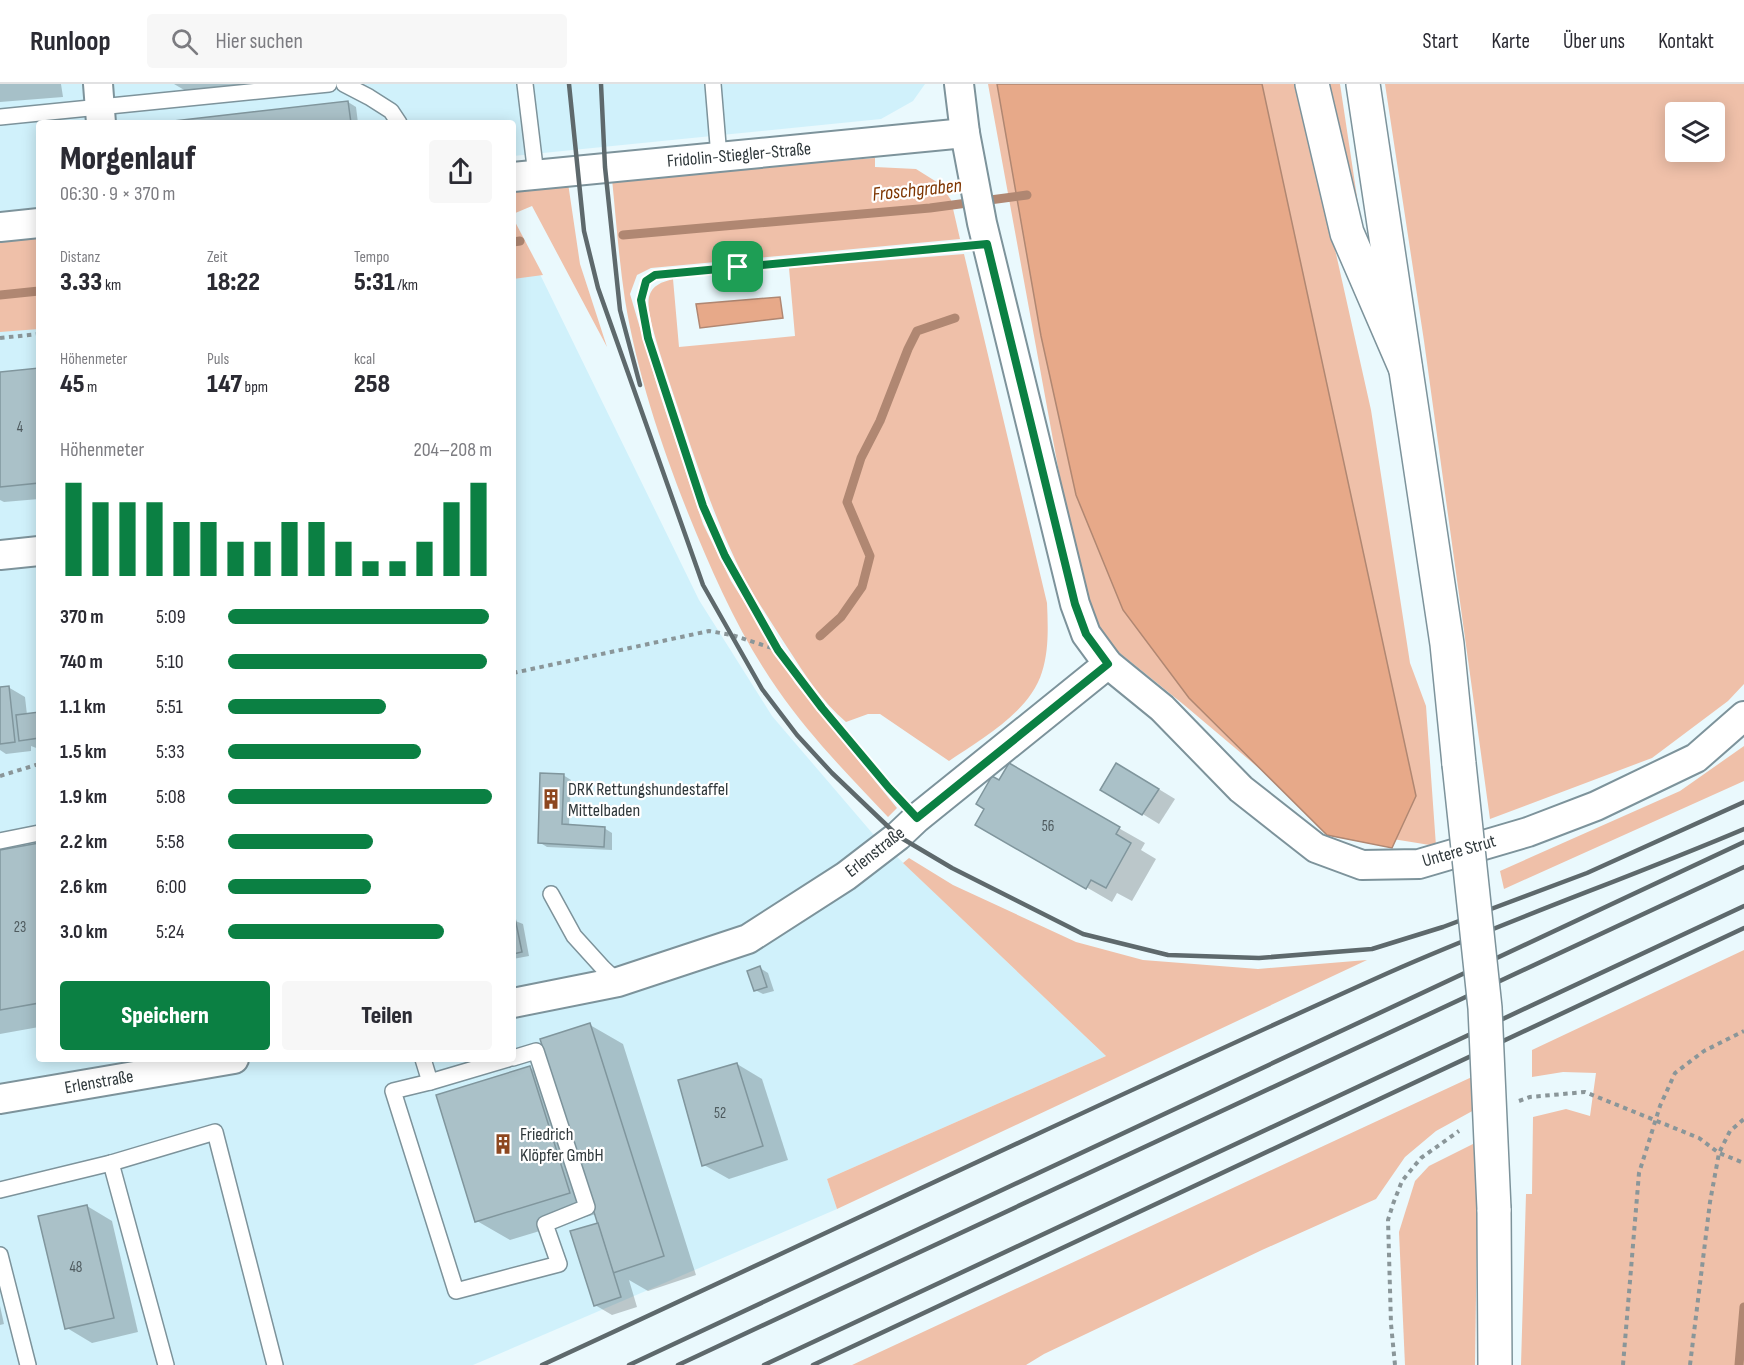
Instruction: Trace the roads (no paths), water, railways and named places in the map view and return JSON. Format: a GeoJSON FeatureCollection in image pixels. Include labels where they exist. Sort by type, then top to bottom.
{"type":"FeatureCollection","features":[{"type":"Feature","properties":{"kind":"main road"},"geometry":{"type":"LineString","coordinates":[[1312,84],[1347,233],[1405,368]]}},
{"type":"Feature","properties":{"kind":"main road"},"geometry":{"type":"LineString","coordinates":[[1363,84],[1447,644],[1485,1008],[1494,1209],[1495,1365]]}},
{"type":"Feature","properties":{"kind":"street"},"geometry":{"type":"LineString","coordinates":[[958,84],[964,133],[985,233],[1075,604],[1086,634],[1108,664]]}},
{"type":"Feature","properties":{"kind":"street","name":"Fridolin-Stiegler-Straße"},"geometry":{"type":"LineString","coordinates":[[525,176],[964,133]]}},
{"type":"Feature","properties":{"kind":"street"},"geometry":{"type":"LineString","coordinates":[[0,227],[36,223]]}},
{"type":"Feature","properties":{"kind":"street"},"geometry":{"type":"LineString","coordinates":[[0,555],[36,551]]}},
{"type":"Feature","properties":{"kind":"street","name":"Untere Strut"},"geometry":{"type":"LineString","coordinates":[[1108,664],[1162,708],[1241,789],[1306,841],[1316,848],[1362,865],[1419,864],[1528,832],[1596,806],[1696,758],[1744,717]]}},
{"type":"Feature","properties":{"kind":"street","name":"Erlenstraße"},"geometry":{"type":"LineString","coordinates":[[516,1002],[618,982],[748,939],[846,876],[1108,664]]}},
{"type":"Feature","properties":{"kind":"street","name":"Erlenstraße"},"geometry":{"type":"LineString","coordinates":[[0,1099],[210,1062]]}},
{"type":"Feature","properties":{"kind":"lane"},"geometry":{"type":"LineString","coordinates":[[0,117],[100,105],[329,84]]}},
{"type":"Feature","properties":{"kind":"lane"},"geometry":{"type":"LineString","coordinates":[[344,84],[391,111],[397,120]]}},
{"type":"Feature","properties":{"kind":"lane"},"geometry":{"type":"LineString","coordinates":[[713,84],[719,157]]}},
{"type":"Feature","properties":{"kind":"lane"},"geometry":{"type":"LineString","coordinates":[[521,86],[525,176]]}},
{"type":"Feature","properties":{"kind":"lane"},"geometry":{"type":"LineString","coordinates":[[0,841],[36,834]]}},
{"type":"Feature","properties":{"kind":"lane"},"geometry":{"type":"LineString","coordinates":[[551,894],[574,936],[618,982]]}},
{"type":"Feature","properties":{"kind":"lane"},"geometry":{"type":"LineString","coordinates":[[498,1062],[393,1091],[456,1291],[559,1264],[545,1224],[587,1207],[536,1051],[516,1057]]}},
{"type":"Feature","properties":{"kind":"lane"},"geometry":{"type":"LineString","coordinates":[[424,1062],[430,1082]]}},
{"type":"Feature","properties":{"kind":"lane"},"geometry":{"type":"LineString","coordinates":[[0,1190],[111,1162],[215,1132],[275,1365]]}},
{"type":"Feature","properties":{"kind":"lane"},"geometry":{"type":"LineString","coordinates":[[111,1162],[166,1365]]}},
{"type":"Feature","properties":{"kind":"lane"},"geometry":{"type":"LineString","coordinates":[[0,1255],[28,1365]]}},
{"type":"Feature","properties":{"kind":"waterway","name":"Froschgraben"},"geometry":{"type":"LineString","coordinates":[[623,235],[930,208],[1027,195]]}},
{"type":"Feature","properties":{"kind":"waterway","name":"Froschgraben"},"geometry":{"type":"LineString","coordinates":[[516,242],[520,241]]}},
{"type":"Feature","properties":{"kind":"waterway","name":"Froschgraben"},"geometry":{"type":"LineString","coordinates":[[0,295],[36,291]]}},
{"type":"Feature","properties":{"kind":"waterway"},"geometry":{"type":"LineString","coordinates":[[820,636],[841,617],[862,587],[870,556],[847,502],[861,458],[880,421],[917,331],[955,318]]}},
{"type":"Feature","properties":{"kind":"waterway"},"geometry":{"type":"LineString","coordinates":[[1739,1365],[1744,1307]]}},
{"type":"Feature","properties":{"kind":"railway"},"geometry":{"type":"LineString","coordinates":[[569,84],[584,231],[598,288],[703,585],[762,689],[797,735],[832,773],[898,836],[952,868],[1083,934],[1168,955],[1259,958],[1372,949],[1443,927],[1587,873],[1744,802]]}},
{"type":"Feature","properties":{"kind":"railway"},"geometry":{"type":"LineString","coordinates":[[601,84],[605,167],[620,310],[640,385]]}},
{"type":"Feature","properties":{"kind":"railway"},"geometry":{"type":"LineString","coordinates":[[542,1365],[1388,973],[1744,829]]}},
{"type":"Feature","properties":{"kind":"railway"},"geometry":{"type":"LineString","coordinates":[[629,1365],[1744,842]]}},
{"type":"Feature","properties":{"kind":"railway"},"geometry":{"type":"LineString","coordinates":[[678,1365],[1744,867]]}},
{"type":"Feature","properties":{"kind":"railway"},"geometry":{"type":"LineString","coordinates":[[764,1365],[1744,906]]}},
{"type":"Feature","properties":{"kind":"railway"},"geometry":{"type":"LineString","coordinates":[[813,1365],[1744,928]]}},
{"type":"Feature","properties":{"kind":"place","name":"DRK Rettungshundestaffel Mittelbaden"},"geometry":{"type":"Point","coordinates":[551,799]}},
{"type":"Feature","properties":{"kind":"place","name":"Friedrich Klöpfer GmbH"},"geometry":{"type":"Point","coordinates":[503,1144]}}]}
